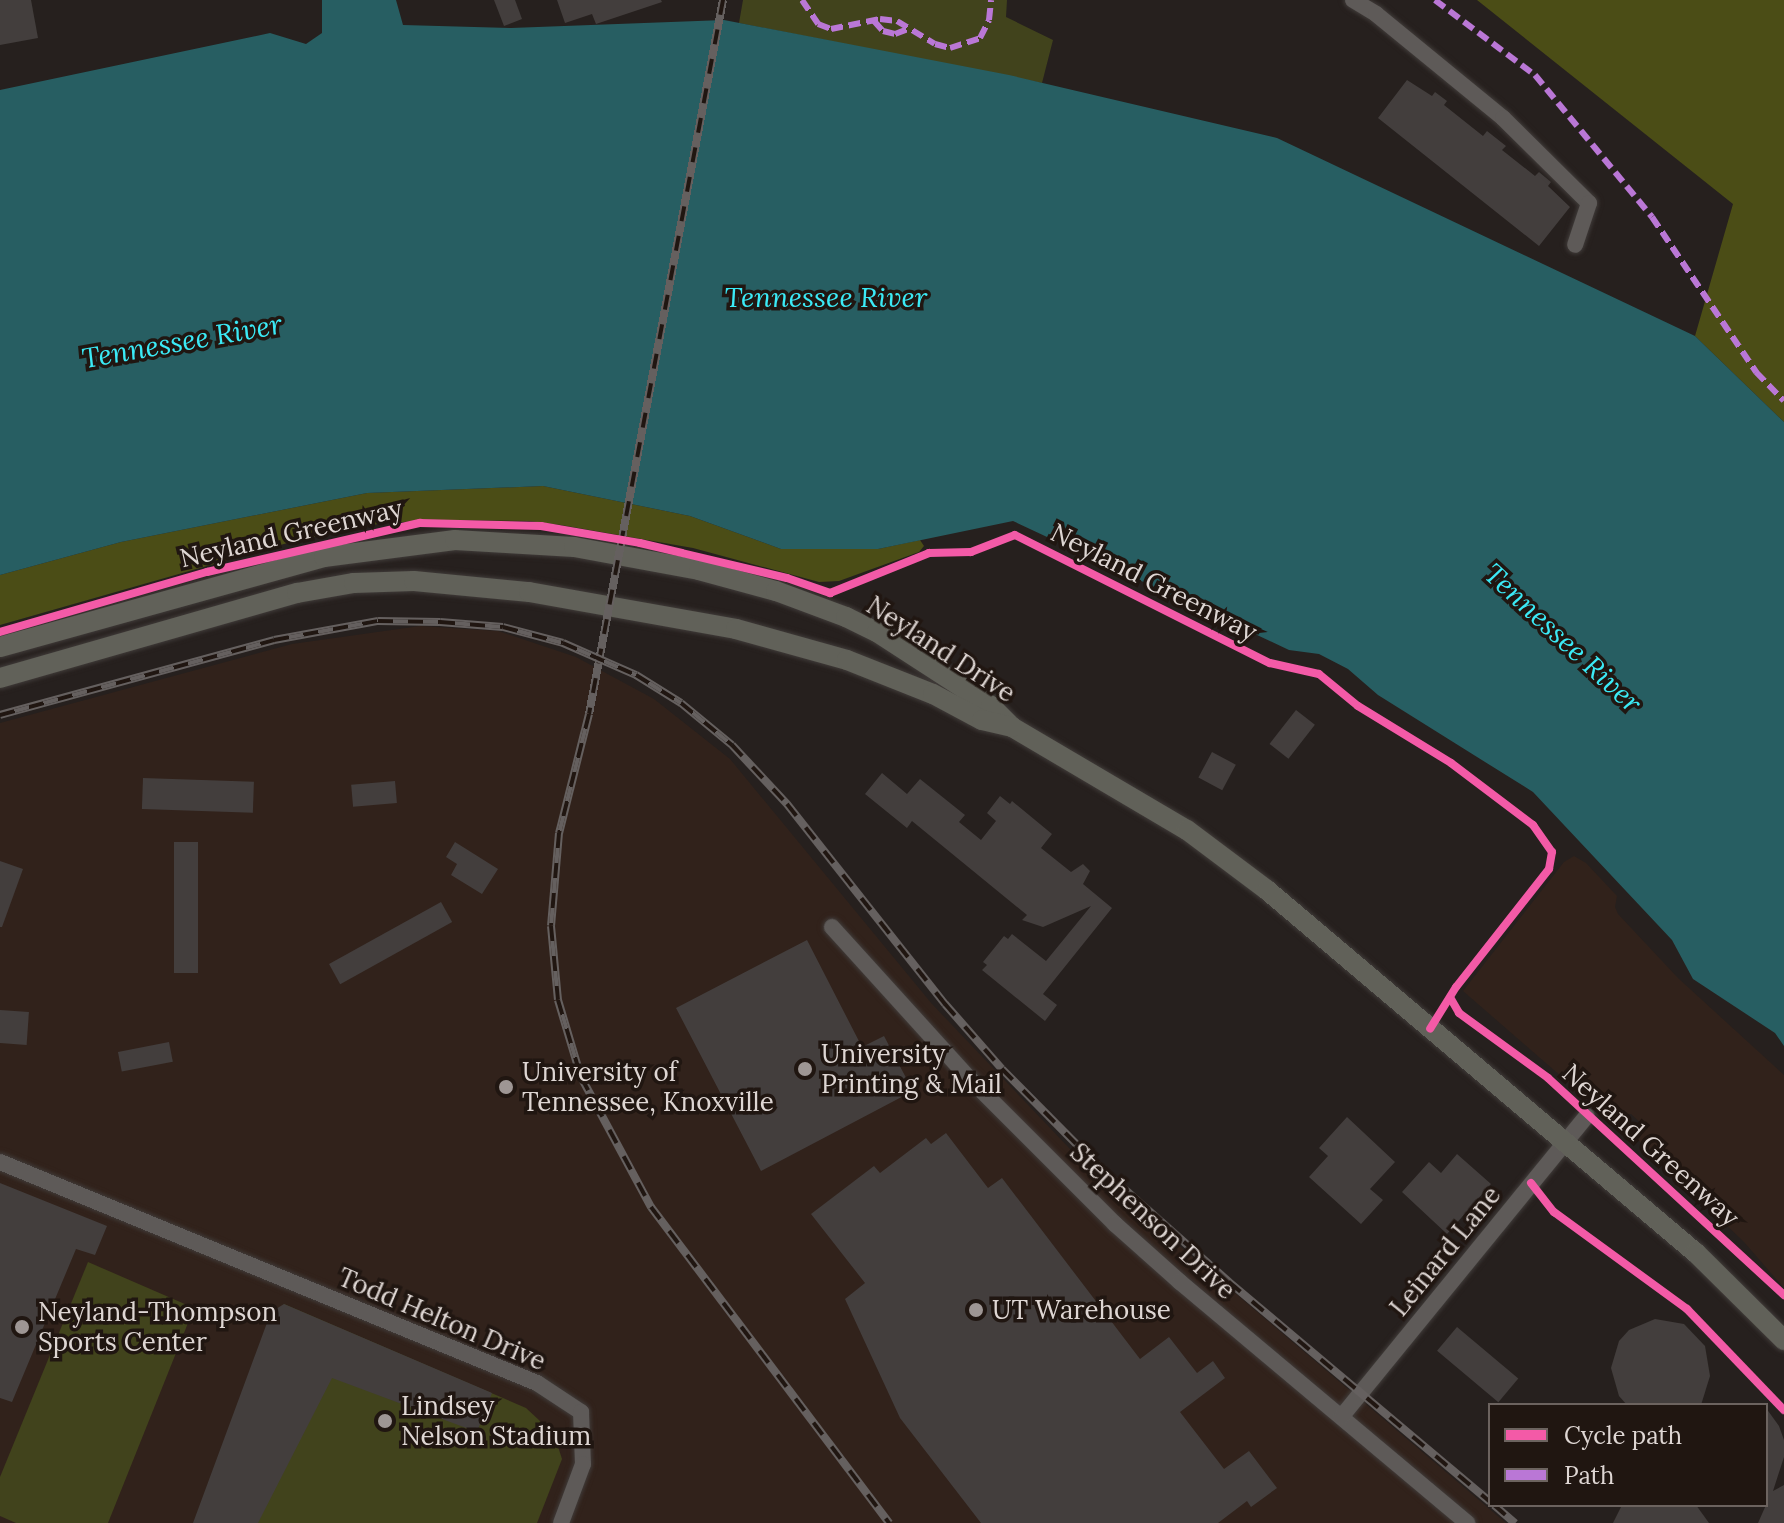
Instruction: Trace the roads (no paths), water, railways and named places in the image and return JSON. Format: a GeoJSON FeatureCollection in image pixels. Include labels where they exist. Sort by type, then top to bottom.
{"type":"FeatureCollection","features":[{"type":"Feature","properties":{"kind":"main road","name":"Neyland Drive"},"geometry":{"type":"LineString","coordinates":[[0,647],[345,553],[455,540],[540,543],[699,570],[776,591],[825,609],[877,632],[914,655],[991,706],[1012,727],[1187,830],[1267,890],[1696,1253],[1784,1340]]}},
{"type":"Feature","properties":{"kind":"main road","name":"Neyland Drive"},"geometry":{"type":"LineString","coordinates":[[0,678],[297,593],[354,583],[414,581],[517,590],[736,629],[847,660],[933,694],[982,720],[1012,727]]}},
{"type":"Feature","properties":{"kind":"street"},"geometry":{"type":"LineString","coordinates":[[1353,0],[1376,14],[1503,118],[1589,203],[1575,245]]}},
{"type":"Feature","properties":{"kind":"street","name":"Stephenson Drive"},"geometry":{"type":"LineString","coordinates":[[832,927],[970,1079],[1115,1224],[1467,1523]]}},
{"type":"Feature","properties":{"kind":"street","name":"Leinard Lane"},"geometry":{"type":"LineString","coordinates":[[1342,1416],[1587,1116]]}},
{"type":"Feature","properties":{"kind":"street","name":"Todd Helton Drive"},"geometry":{"type":"LineString","coordinates":[[0,1162],[537,1383],[581,1412],[583,1464],[561,1523]]}},
{"type":"Feature","properties":{"kind":"water","name":"Tennessee River"},"geometry":{"type":"Polygon","coordinates":[[[322,0],[396,0],[403,25],[511,28],[724,20],[1009,75],[1277,138],[1695,336],[1784,422],[1784,1046],[1775,1033],[1693,979],[1672,940],[1533,792],[1378,695],[1348,669],[1319,654],[1289,650],[1013,521],[878,549],[781,549],[690,516],[543,486],[367,493],[121,542],[0,575],[0,90],[270,33],[306,44],[322,33],[322,0]]]}},
{"type":"Feature","properties":{"kind":"railway"},"geometry":{"type":"LineString","coordinates":[[723,0],[589,714],[559,833],[551,926],[558,1000],[581,1077],[651,1207],[889,1523]]}},
{"type":"Feature","properties":{"kind":"railway"},"geometry":{"type":"LineString","coordinates":[[0,715],[274,640],[378,621],[503,627],[563,643],[636,675],[681,703],[732,745],[787,804],[945,1004],[1002,1069],[1094,1162],[1229,1282],[1488,1500]]}},
{"type":"Feature","properties":{"kind":"railway"},"geometry":{"type":"LineString","coordinates":[[1496,1507],[1515,1523]]}},
{"type":"Feature","properties":{"kind":"place","name":"University Printing & Mail"},"geometry":{"type":"Point","coordinates":[805,1069]}},
{"type":"Feature","properties":{"kind":"place","name":"University of Tennessee, Knoxville"},"geometry":{"type":"Point","coordinates":[506,1087]}},
{"type":"Feature","properties":{"kind":"place","name":"UT Warehouse"},"geometry":{"type":"Point","coordinates":[976,1310]}},
{"type":"Feature","properties":{"kind":"place","name":"Neyland-Thompson Sports Center"},"geometry":{"type":"Point","coordinates":[22,1327]}},
{"type":"Feature","properties":{"kind":"place","name":"Lindsey Nelson Stadium"},"geometry":{"type":"Point","coordinates":[385,1421]}}]}
